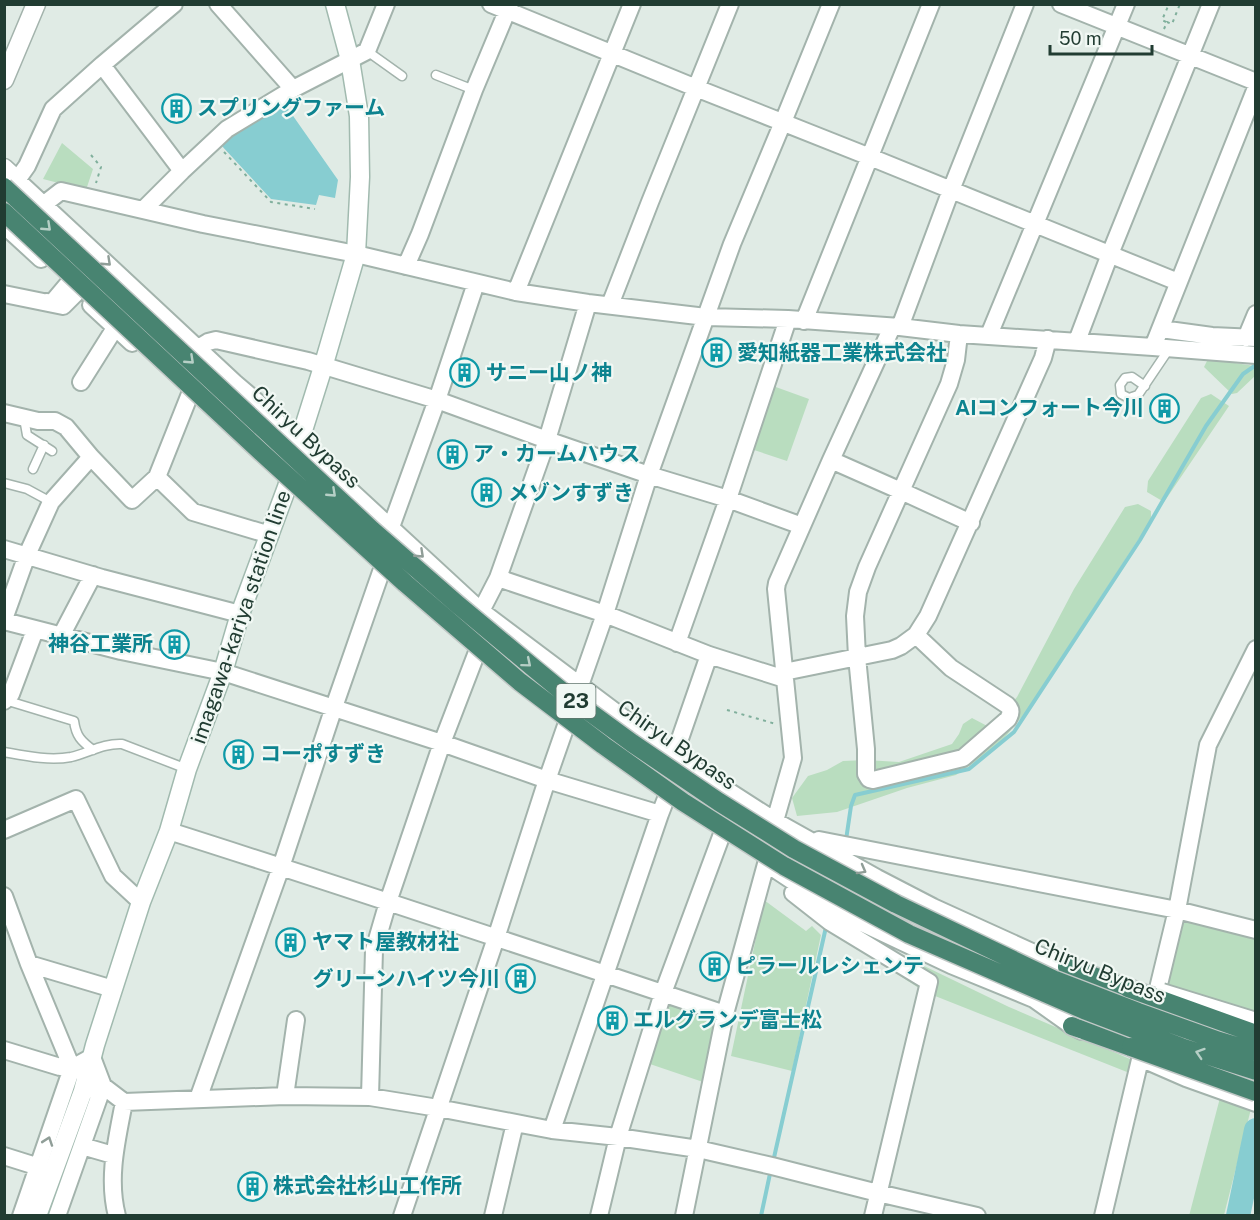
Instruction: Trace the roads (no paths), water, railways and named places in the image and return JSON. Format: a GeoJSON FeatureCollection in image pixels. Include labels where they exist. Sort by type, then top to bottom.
{"type":"FeatureCollection","features":[{"type":"Feature","properties":{"kind":"highway","name":"Chiryu Bypass"},"geometry":{"type":"LineString","coordinates":[[9,178],[381,537],[535,669],[632,742],[719,802],[794,849],[896,904],[1055,980],[1138,1012],[1256,1052]]}},
{"type":"Feature","properties":{"kind":"highway","name":"Chiryu Bypass"},"geometry":{"type":"LineString","coordinates":[[4,212],[405,583],[520,682],[683,802],[784,866],[909,934],[1084,1010],[1181,1047],[1256,1071]]}},
{"type":"Feature","properties":{"kind":"highway"},"geometry":{"type":"LineString","coordinates":[[1067,967],[1130,985],[1256,1034]]}},
{"type":"Feature","properties":{"kind":"highway"},"geometry":{"type":"LineString","coordinates":[[1072,1026],[1256,1092]]}},
{"type":"Feature","properties":{"kind":"main road"},"geometry":{"type":"LineString","coordinates":[[4,80],[36,4]]}},
{"type":"Feature","properties":{"kind":"main road","name":"imagawa-kariya station line"},"geometry":{"type":"LineString","coordinates":[[37,1215],[83,1091],[84,1066],[113,989],[141,902],[169,831],[187,769],[223,672],[240,614],[287,487],[356,254],[360,177],[359,116],[350,60],[335,4]]}},
{"type":"Feature","properties":{"kind":"street"},"geometry":{"type":"LineString","coordinates":[[174,4],[53,108],[27,166],[9,178],[44,205],[106,261],[482,611],[580,686],[674,756],[774,821],[933,907],[1067,967]]}},
{"type":"Feature","properties":{"kind":"street"},"geometry":{"type":"LineString","coordinates":[[218,4],[293,89]]}},
{"type":"Feature","properties":{"kind":"street"},"geometry":{"type":"LineString","coordinates":[[143,210],[227,129],[293,89],[367,51],[386,4]]}},
{"type":"Feature","properties":{"kind":"street"},"geometry":{"type":"LineString","coordinates":[[491,4],[509,8],[696,88],[1178,282]]}},
{"type":"Feature","properties":{"kind":"street"},"geometry":{"type":"LineString","coordinates":[[516,292],[632,4]]}},
{"type":"Feature","properties":{"kind":"street"},"geometry":{"type":"LineString","coordinates":[[610,306],[730,4]]}},
{"type":"Feature","properties":{"kind":"street"},"geometry":{"type":"LineString","coordinates":[[402,1215],[547,780],[605,614],[649,475],[732,244],[831,4]]}},
{"type":"Feature","properties":{"kind":"street"},"geometry":{"type":"LineString","coordinates":[[677,643],[728,499],[796,320],[870,157],[931,4]]}},
{"type":"Feature","properties":{"kind":"street"},"geometry":{"type":"LineString","coordinates":[[774,821],[793,758],[776,589],[831,460],[896,327],[1025,4]]}},
{"type":"Feature","properties":{"kind":"street"},"geometry":{"type":"LineString","coordinates":[[1061,4],[1256,82]]}},
{"type":"Feature","properties":{"kind":"street"},"geometry":{"type":"LineString","coordinates":[[989,336],[1126,4]]}},
{"type":"Feature","properties":{"kind":"street"},"geometry":{"type":"LineString","coordinates":[[1077,341],[1211,4]]}},
{"type":"Feature","properties":{"kind":"street"},"geometry":{"type":"LineString","coordinates":[[406,266],[474,90],[509,8]]}},
{"type":"Feature","properties":{"kind":"street"},"geometry":{"type":"LineString","coordinates":[[102,65],[182,171]]}},
{"type":"Feature","properties":{"kind":"street"},"geometry":{"type":"LineString","coordinates":[[1161,348],[1161,329],[1178,282],[1256,88]]}},
{"type":"Feature","properties":{"kind":"street"},"geometry":{"type":"LineString","coordinates":[[44,205],[61,191],[203,224],[356,254],[516,292],[610,306],[706,317],[796,320],[1256,355]]}},
{"type":"Feature","properties":{"kind":"street"},"geometry":{"type":"LineString","coordinates":[[4,225],[381,572],[583,737],[841,913],[951,965],[1034,999],[1072,1026],[1186,1078],[1256,1103]]}},
{"type":"Feature","properties":{"kind":"street"},"geometry":{"type":"LineString","coordinates":[[391,527],[476,283]]}},
{"type":"Feature","properties":{"kind":"street"},"geometry":{"type":"LineString","coordinates":[[4,294],[63,306],[72,288]]}},
{"type":"Feature","properties":{"kind":"street"},"geometry":{"type":"LineString","coordinates":[[482,611],[498,578],[547,440],[588,303]]}},
{"type":"Feature","properties":{"kind":"street"},"geometry":{"type":"LineString","coordinates":[[1161,329],[1212,336],[1251,338],[1256,314]]}},
{"type":"Feature","properties":{"kind":"street"},"geometry":{"type":"LineString","coordinates":[[81,382],[114,328]]}},
{"type":"Feature","properties":{"kind":"street"},"geometry":{"type":"LineString","coordinates":[[916,635],[951,668],[1007,705],[1011,713],[1008,719],[969,754],[958,760],[873,780],[866,774],[855,616],[858,592],[949,384],[956,360],[959,334]]}},
{"type":"Feature","properties":{"kind":"street"},"geometry":{"type":"LineString","coordinates":[[498,578],[605,614],[709,655],[784,676],[892,650],[916,635],[928,616],[1043,358],[1048,339]]}},
{"type":"Feature","properties":{"kind":"street"},"geometry":{"type":"LineString","coordinates":[[198,348],[216,340],[308,361],[437,399],[547,440],[728,499],[802,526]]}},
{"type":"Feature","properties":{"kind":"street"},"geometry":{"type":"LineString","coordinates":[[4,413],[38,421],[56,421],[66,426],[91,457],[132,500],[157,477],[190,394]]}},
{"type":"Feature","properties":{"kind":"street"},"geometry":{"type":"LineString","coordinates":[[91,457],[51,502],[27,555],[4,620],[121,651],[223,672],[334,707],[547,780],[660,814]]}},
{"type":"Feature","properties":{"kind":"street"},"geometry":{"type":"LineString","coordinates":[[831,460],[971,523]]}},
{"type":"Feature","properties":{"kind":"street"},"geometry":{"type":"LineString","coordinates":[[157,477],[193,512],[270,535]]}},
{"type":"Feature","properties":{"kind":"street"},"geometry":{"type":"LineString","coordinates":[[4,549],[240,614]]}},
{"type":"Feature","properties":{"kind":"street"},"geometry":{"type":"LineString","coordinates":[[198,1099],[281,867],[381,572]]}},
{"type":"Feature","properties":{"kind":"street"},"geometry":{"type":"LineString","coordinates":[[61,636],[93,575]]}},
{"type":"Feature","properties":{"kind":"street"},"geometry":{"type":"LineString","coordinates":[[5,700],[11,694],[35,630]]}},
{"type":"Feature","properties":{"kind":"street"},"geometry":{"type":"LineString","coordinates":[[1103,1215],[1177,910],[1208,745],[1256,649]]}},
{"type":"Feature","properties":{"kind":"street"},"geometry":{"type":"LineString","coordinates":[[370,1097],[374,950],[441,743],[477,652]]}},
{"type":"Feature","properties":{"kind":"street"},"geometry":{"type":"LineString","coordinates":[[674,756],[709,655]]}},
{"type":"Feature","properties":{"kind":"street"},"geometry":{"type":"LineString","coordinates":[[552,1130],[668,796]]}},
{"type":"Feature","properties":{"kind":"street"},"geometry":{"type":"LineString","coordinates":[[4,830],[76,799],[113,876],[141,902]]}},
{"type":"Feature","properties":{"kind":"street"},"geometry":{"type":"LineString","coordinates":[[169,831],[725,1014]]}},
{"type":"Feature","properties":{"kind":"street"},"geometry":{"type":"LineString","coordinates":[[600,1215],[618,1137],[663,993],[722,834]]}},
{"type":"Feature","properties":{"kind":"street"},"geometry":{"type":"LineString","coordinates":[[804,837],[1177,910],[1256,930]]}},
{"type":"Feature","properties":{"kind":"street"},"geometry":{"type":"LineString","coordinates":[[684,1215],[725,1014],[766,864]]}},
{"type":"Feature","properties":{"kind":"street"},"geometry":{"type":"LineString","coordinates":[[766,864],[794,894],[830,922],[928,982],[873,1215]]}},
{"type":"Feature","properties":{"kind":"street"},"geometry":{"type":"LineString","coordinates":[[4,896],[9,927],[84,1066],[103,1086],[123,1102],[285,1096],[370,1097],[552,1130],[698,1149],[977,1215]]}},
{"type":"Feature","properties":{"kind":"street"},"geometry":{"type":"LineString","coordinates":[[29,964],[113,989]]}},
{"type":"Feature","properties":{"kind":"street"},"geometry":{"type":"LineString","coordinates":[[1130,985],[1256,1021]]}},
{"type":"Feature","properties":{"kind":"street"},"geometry":{"type":"LineString","coordinates":[[285,1096],[296,1020]]}},
{"type":"Feature","properties":{"kind":"street"},"geometry":{"type":"LineString","coordinates":[[4,1050],[60,1067],[84,1066]]}},
{"type":"Feature","properties":{"kind":"street"},"geometry":{"type":"LineString","coordinates":[[21,1215],[39,1167],[84,1066]]}},
{"type":"Feature","properties":{"kind":"street"},"geometry":{"type":"LineString","coordinates":[[83,1091],[103,1086]]}},
{"type":"Feature","properties":{"kind":"street"},"geometry":{"type":"LineString","coordinates":[[57,1215],[103,1086]]}},
{"type":"Feature","properties":{"kind":"street"},"geometry":{"type":"LineString","coordinates":[[117,1215],[114,1203],[113,1155],[123,1102]]}},
{"type":"Feature","properties":{"kind":"street"},"geometry":{"type":"LineString","coordinates":[[493,1215],[515,1123]]}},
{"type":"Feature","properties":{"kind":"street"},"geometry":{"type":"LineString","coordinates":[[82,1146],[113,1155]]}},
{"type":"Feature","properties":{"kind":"street"},"geometry":{"type":"LineString","coordinates":[[4,1155],[39,1167]]}},
{"type":"Feature","properties":{"kind":"lane"},"geometry":{"type":"LineString","coordinates":[[367,51],[402,76]]}},
{"type":"Feature","properties":{"kind":"lane"},"geometry":{"type":"LineString","coordinates":[[436,75],[474,90]]}},
{"type":"Feature","properties":{"kind":"lane"},"geometry":{"type":"LineString","coordinates":[[1145,386],[1161,348]]}},
{"type":"Feature","properties":{"kind":"lane"},"geometry":{"type":"LineString","coordinates":[[23,417],[27,435],[52,451]]}},
{"type":"Feature","properties":{"kind":"lane"},"geometry":{"type":"LineString","coordinates":[[33,469],[44,445]]}},
{"type":"Feature","properties":{"kind":"lane"},"geometry":{"type":"LineString","coordinates":[[4,483],[27,489],[51,502]]}},
{"type":"Feature","properties":{"kind":"lane"},"geometry":{"type":"LineString","coordinates":[[5,700],[74,721],[75,731],[93,750]]}},
{"type":"Feature","properties":{"kind":"lane"},"geometry":{"type":"LineString","coordinates":[[4,752],[51,759],[70,757],[111,744],[122,744],[187,769]]}},
{"type":"Feature","properties":{"kind":"water"},"geometry":{"type":"Polygon","coordinates":[[[284,103],[338,180],[335,198],[319,195],[316,205],[271,199],[221,145],[234,132],[284,103]]]}},
{"type":"Feature","properties":{"kind":"waterway"},"geometry":{"type":"LineString","coordinates":[[846,840],[855,795],[969,769],[1014,732],[1140,540],[1206,426],[1243,374],[1256,365]]}},
{"type":"Feature","properties":{"kind":"waterway"},"geometry":{"type":"LineString","coordinates":[[773,1162],[826,927]]}},
{"type":"Feature","properties":{"kind":"waterway"},"geometry":{"type":"LineString","coordinates":[[1238,1216],[1256,1130]]}},
{"type":"Feature","properties":{"kind":"waterway"},"geometry":{"type":"LineString","coordinates":[[761,1216],[771,1169]]}},
{"type":"Feature","properties":{"kind":"place","name":"スプリングファーム"},"geometry":{"type":"Point","coordinates":[176,108]}},
{"type":"Feature","properties":{"kind":"place","name":"愛知紙器工業株式会社"},"geometry":{"type":"Point","coordinates":[716,353]}},
{"type":"Feature","properties":{"kind":"place","name":"サニー山ノ神"},"geometry":{"type":"Point","coordinates":[465,373]}},
{"type":"Feature","properties":{"kind":"place","name":"AIコンフォート今川"},"geometry":{"type":"Point","coordinates":[1165,408]}},
{"type":"Feature","properties":{"kind":"place","name":"ア・カームハウス"},"geometry":{"type":"Point","coordinates":[452,454]}},
{"type":"Feature","properties":{"kind":"place","name":"メゾンすずき"},"geometry":{"type":"Point","coordinates":[487,493]}},
{"type":"Feature","properties":{"kind":"place","name":"神谷工業所"},"geometry":{"type":"Point","coordinates":[174,644]}},
{"type":"Feature","properties":{"kind":"place","name":"コーポすずき"},"geometry":{"type":"Point","coordinates":[239,754]}},
{"type":"Feature","properties":{"kind":"place","name":"ヤマト屋教材社"},"geometry":{"type":"Point","coordinates":[291,942]}},
{"type":"Feature","properties":{"kind":"place","name":"ピラールレシェンテ"},"geometry":{"type":"Point","coordinates":[714,966]}},
{"type":"Feature","properties":{"kind":"place","name":"グリーンハイツ今川"},"geometry":{"type":"Point","coordinates":[521,979]}},
{"type":"Feature","properties":{"kind":"place","name":"エルグランデ富士松"},"geometry":{"type":"Point","coordinates":[612,1020]}},
{"type":"Feature","properties":{"kind":"place","name":"株式会社杉山工作所"},"geometry":{"type":"Point","coordinates":[252,1186]}}]}
